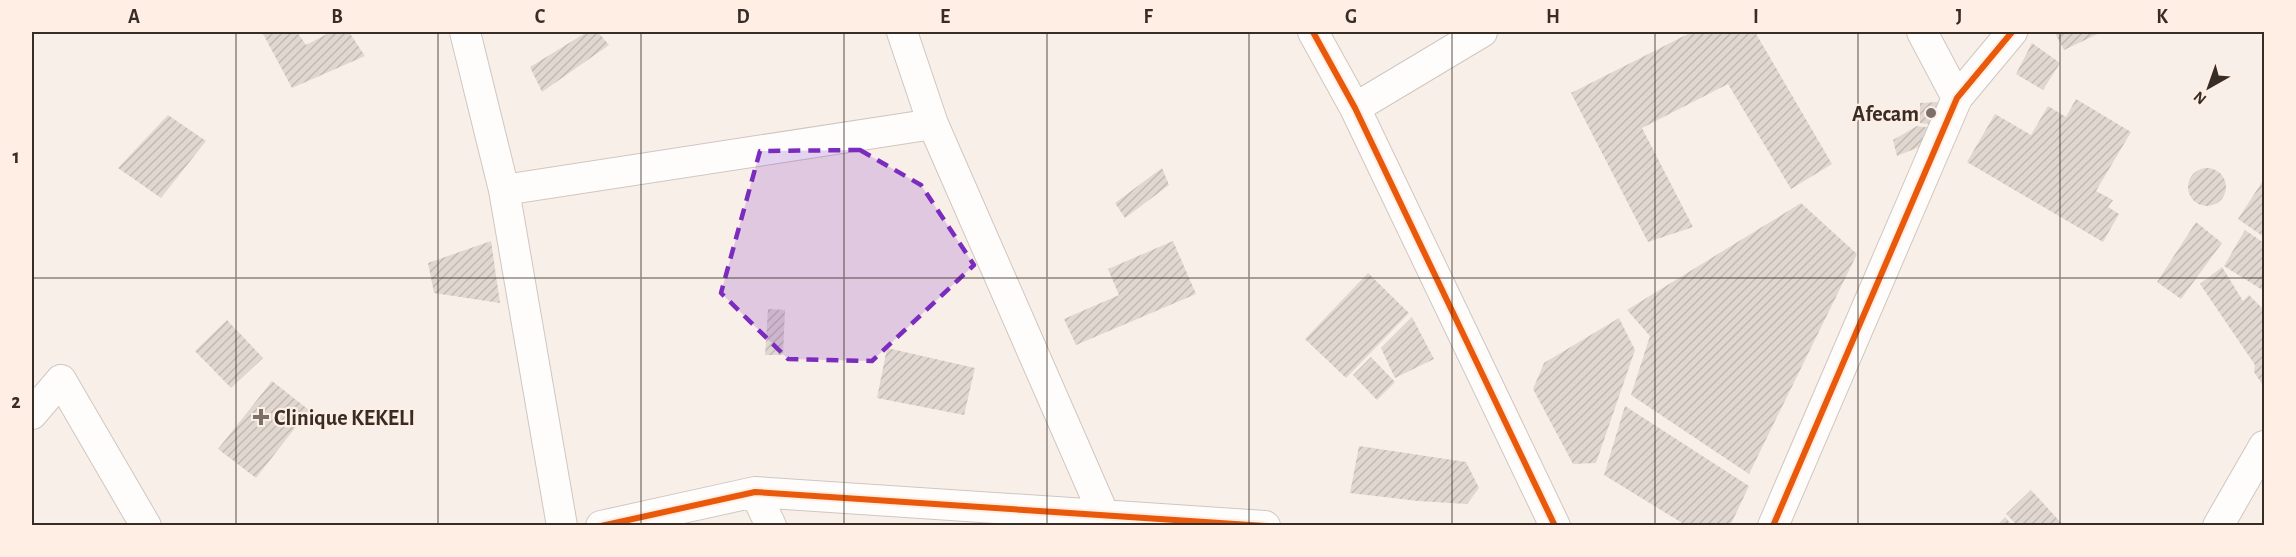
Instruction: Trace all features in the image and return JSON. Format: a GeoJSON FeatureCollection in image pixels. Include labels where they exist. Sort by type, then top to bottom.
{"type":"FeatureCollection","features":[{"type":"Feature","properties":{"kind":"street"},"geometry":{"type":"LineString","coordinates":[[465,32],[504,190],[562,525]]}},
{"type":"Feature","properties":{"kind":"street"},"geometry":{"type":"LineString","coordinates":[[1313,32],[1355,108],[1555,525]]}},
{"type":"Feature","properties":{"kind":"street"},"geometry":{"type":"LineString","coordinates":[[1355,108],[1482,32]]}},
{"type":"Feature","properties":{"kind":"street"},"geometry":{"type":"LineString","coordinates":[[1922,32],[1957,98]]}},
{"type":"Feature","properties":{"kind":"street"},"geometry":{"type":"LineString","coordinates":[[1773,525],[1957,98],[2012,32]]}},
{"type":"Feature","properties":{"kind":"street"},"geometry":{"type":"LineString","coordinates":[[913,35],[933,124],[1104,515]]}},
{"type":"Feature","properties":{"kind":"street"},"geometry":{"type":"LineString","coordinates":[[504,190],[933,124]]}},
{"type":"Feature","properties":{"kind":"street"},"geometry":{"type":"LineString","coordinates":[[32,414],[61,380],[146,525]]}},
{"type":"Feature","properties":{"kind":"street"},"geometry":{"type":"LineString","coordinates":[[2218,525],[2265,446]]}},
{"type":"Feature","properties":{"kind":"street"},"geometry":{"type":"LineString","coordinates":[[755,492],[771,525]]}},
{"type":"Feature","properties":{"kind":"street"},"geometry":{"type":"LineString","coordinates":[[601,525],[755,492],[1265,525]]}},
{"type":"Feature","properties":{"kind":"highlighted area"},"geometry":{"type":"Polygon","coordinates":[[[860,150],[921,185],[974,265],[872,361],[788,359],[721,293],[760,151],[860,150]]]}},
{"type":"Feature","properties":{"kind":"building"},"geometry":{"type":"Polygon","coordinates":[[[262,32],[297,32],[306,45],[331,32],[349,32],[365,56],[292,88],[262,32]]]}},
{"type":"Feature","properties":{"kind":"building"},"geometry":{"type":"Polygon","coordinates":[[[587,32],[598,32],[609,45],[542,92],[530,67],[587,32]]]}},
{"type":"Feature","properties":{"kind":"building"},"geometry":{"type":"Polygon","coordinates":[[[1692,32],[1755,32],[1832,164],[1791,189],[1728,84],[1642,128],[1693,227],[1648,242],[1571,93],[1692,32]]]}},
{"type":"Feature","properties":{"kind":"building"},"geometry":{"type":"Polygon","coordinates":[[[2102,32],[2064,50],[2055,33],[2102,32]]]}},
{"type":"Feature","properties":{"kind":"building"},"geometry":{"type":"Polygon","coordinates":[[[2032,43],[2060,63],[2043,90],[2016,74],[2032,43]]]}},
{"type":"Feature","properties":{"kind":"building"},"geometry":{"type":"Polygon","coordinates":[[[2076,99],[2131,132],[2096,191],[2113,200],[2108,207],[2119,214],[2103,242],[1967,162],[1995,114],[2031,135],[2048,106],[2066,117],[2076,99]]]}},
{"type":"Feature","properties":{"kind":"building"},"geometry":{"type":"Polygon","coordinates":[[[1938,102],[1939,125],[1920,123],[1920,103],[1938,102]]]}},
{"type":"Feature","properties":{"kind":"building"},"geometry":{"type":"Polygon","coordinates":[[[168,115],[206,141],[161,198],[118,168],[168,115]]]}},
{"type":"Feature","properties":{"kind":"building"},"geometry":{"type":"Polygon","coordinates":[[[1917,126],[1939,129],[1924,145],[1897,156],[1893,140],[1917,126]]]}},
{"type":"Feature","properties":{"kind":"building"},"geometry":{"type":"Polygon","coordinates":[[[1162,168],[1169,185],[1125,218],[1115,203],[1162,168]]]}},
{"type":"Feature","properties":{"kind":"building"},"geometry":{"type":"Polygon","coordinates":[[[2207,168],[2220,174],[2226,187],[2220,200],[2207,206],[2194,200],[2188,187],[2194,174],[2207,168]]]}},
{"type":"Feature","properties":{"kind":"building"},"geometry":{"type":"Polygon","coordinates":[[[2264,179],[2264,237],[2238,219],[2264,179]]]}},
{"type":"Feature","properties":{"kind":"building"},"geometry":{"type":"Polygon","coordinates":[[[1801,203],[1857,254],[1749,474],[1631,395],[1650,336],[1627,310],[1801,203]]]}},
{"type":"Feature","properties":{"kind":"building"},"geometry":{"type":"Polygon","coordinates":[[[2196,222],[2222,243],[2181,299],[2157,282],[2196,222]]]}},
{"type":"Feature","properties":{"kind":"building"},"geometry":{"type":"Polygon","coordinates":[[[2245,230],[2264,243],[2264,291],[2224,266],[2245,230]]]}},
{"type":"Feature","properties":{"kind":"building"},"geometry":{"type":"Polygon","coordinates":[[[491,241],[500,303],[434,293],[428,263],[491,241]]]}},
{"type":"Feature","properties":{"kind":"building"},"geometry":{"type":"Polygon","coordinates":[[[1173,241],[1196,294],[1076,345],[1064,319],[1119,295],[1108,269],[1173,241]]]}},
{"type":"Feature","properties":{"kind":"building"},"geometry":{"type":"Polygon","coordinates":[[[2222,267],[2243,301],[2249,295],[2264,310],[2264,387],[2254,372],[2255,365],[2200,284],[2222,267]]]}},
{"type":"Feature","properties":{"kind":"building"},"geometry":{"type":"Polygon","coordinates":[[[1368,273],[1409,313],[1346,378],[1305,339],[1368,273]]]}},
{"type":"Feature","properties":{"kind":"building"},"geometry":{"type":"Polygon","coordinates":[[[768,309],[785,310],[783,355],[765,355],[768,309]]]}},
{"type":"Feature","properties":{"kind":"building"},"geometry":{"type":"Polygon","coordinates":[[[1412,317],[1434,359],[1395,378],[1381,348],[1412,317]]]}},
{"type":"Feature","properties":{"kind":"building"},"geometry":{"type":"Polygon","coordinates":[[[1619,318],[1635,350],[1596,463],[1573,464],[1533,389],[1544,363],[1619,318]]]}},
{"type":"Feature","properties":{"kind":"building"},"geometry":{"type":"Polygon","coordinates":[[[227,320],[263,358],[231,388],[195,351],[227,320]]]}},
{"type":"Feature","properties":{"kind":"building"},"geometry":{"type":"Polygon","coordinates":[[[887,348],[975,368],[964,415],[877,398],[887,348]]]}},
{"type":"Feature","properties":{"kind":"building"},"geometry":{"type":"Polygon","coordinates":[[[1371,357],[1395,382],[1377,400],[1353,375],[1371,357]]]}},
{"type":"Feature","properties":{"kind":"building"},"geometry":{"type":"Polygon","coordinates":[[[272,381],[309,410],[256,478],[218,449],[272,381]]]}},
{"type":"Feature","properties":{"kind":"building"},"geometry":{"type":"Polygon","coordinates":[[[1625,406],[1749,486],[1730,526],[1687,526],[1604,475],[1625,406]]]}},
{"type":"Feature","properties":{"kind":"building"},"geometry":{"type":"Polygon","coordinates":[[[1359,446],[1466,462],[1479,488],[1467,504],[1350,493],[1359,446]]]}},
{"type":"Feature","properties":{"kind":"building"},"geometry":{"type":"Polygon","coordinates":[[[2031,490],[2064,526],[2018,526],[2006,514],[2031,490]]]}},
{"type":"Feature","properties":{"kind":"building"},"geometry":{"type":"Polygon","coordinates":[[[2005,517],[2013,526],[1996,526],[2005,517]]]}},
{"type":"Feature","properties":{"kind":"cycle path"},"geometry":{"type":"LineString","coordinates":[[1313,32],[1355,108],[1555,526]]}},
{"type":"Feature","properties":{"kind":"cycle path"},"geometry":{"type":"LineString","coordinates":[[1773,526],[1957,98],[2012,32]]}},
{"type":"Feature","properties":{"kind":"cycle path"},"geometry":{"type":"LineString","coordinates":[[601,526],[755,492],[1265,526]]}},
{"type":"Feature","properties":{"kind":"place","name":"Afecam"},"geometry":{"type":"Point","coordinates":[1931,113]}},
{"type":"Feature","properties":{"kind":"place","name":"Clinique KEKELI"},"geometry":{"type":"Point","coordinates":[261,417]}}]}
